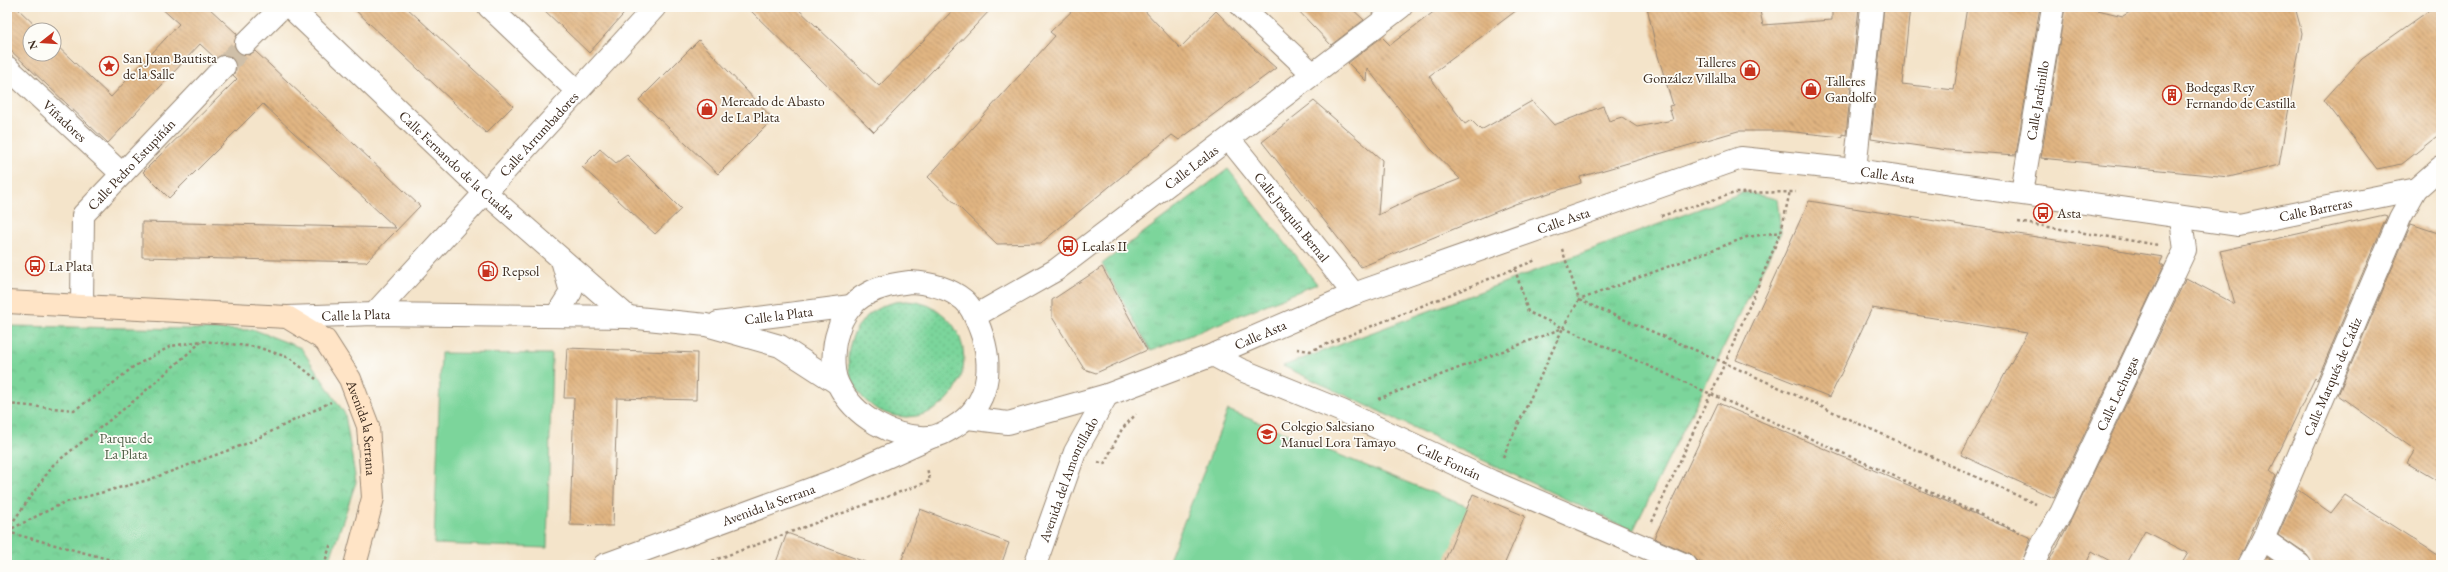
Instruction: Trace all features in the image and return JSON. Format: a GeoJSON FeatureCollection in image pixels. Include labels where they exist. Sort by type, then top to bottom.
{"type":"FeatureCollection","features":[{"type":"Feature","properties":{"kind":"main road","name":"Calle la Plata"},"geometry":{"type":"LineString","coordinates":[[7,302],[82,304],[287,317]]}},
{"type":"Feature","properties":{"kind":"main road","name":"Avenida la Serrana"},"geometry":{"type":"LineString","coordinates":[[287,317],[325,340],[350,379],[368,426],[373,498],[355,565]]}},
{"type":"Feature","properties":{"kind":"street"},"geometry":{"type":"LineString","coordinates":[[246,43],[282,7]]}},
{"type":"Feature","properties":{"kind":"street","name":"Calle Fernando de la Cuadra"},"geometry":{"type":"LineString","coordinates":[[290,7],[485,192],[628,317]]}},
{"type":"Feature","properties":{"kind":"street"},"geometry":{"type":"LineString","coordinates":[[489,7],[577,90]]}},
{"type":"Feature","properties":{"kind":"street","name":"Calle Arrumbadores"},"geometry":{"type":"LineString","coordinates":[[374,314],[577,90],[655,7]]}},
{"type":"Feature","properties":{"kind":"street"},"geometry":{"type":"LineString","coordinates":[[1242,7],[1313,74]]}},
{"type":"Feature","properties":{"kind":"street","name":"Calle Lealas"},"geometry":{"type":"LineString","coordinates":[[975,316],[1056,270],[1401,7]]}},
{"type":"Feature","properties":{"kind":"street"},"geometry":{"type":"LineString","coordinates":[[1855,170],[1872,7]]}},
{"type":"Feature","properties":{"kind":"street","name":"Calle Jardinillo"},"geometry":{"type":"LineString","coordinates":[[2022,193],[2053,7]]}},
{"type":"Feature","properties":{"kind":"street","name":"Viñadores"},"geometry":{"type":"LineString","coordinates":[[7,67],[122,174]]}},
{"type":"Feature","properties":{"kind":"street","name":"Calle Pedro Estupiñán"},"geometry":{"type":"LineString","coordinates":[[82,304],[83,215],[224,67]]}},
{"type":"Feature","properties":{"kind":"street","name":"Calle Joaquín Bernal"},"geometry":{"type":"LineString","coordinates":[[1229,139],[1354,294]]}},
{"type":"Feature","properties":{"kind":"street","name":"Calle Asta"},"geometry":{"type":"LineString","coordinates":[[968,418],[1008,423],[1107,395],[1213,355],[1354,294],[1741,158],[1855,170],[2022,193],[2182,219]]}},
{"type":"Feature","properties":{"kind":"street","name":"Calle Barreras"},"geometry":{"type":"LineString","coordinates":[[2182,219],[2239,225],[2416,189],[2441,167]]}},
{"type":"Feature","properties":{"kind":"street","name":"Calle Marqués de Cádiz"},"geometry":{"type":"LineString","coordinates":[[2249,565],[2262,539],[2400,218],[2416,189]]}},
{"type":"Feature","properties":{"kind":"street"},"geometry":{"type":"LineString","coordinates":[[2182,219],[2185,250]]}},
{"type":"Feature","properties":{"kind":"street","name":"Calle Lechugas"},"geometry":{"type":"LineString","coordinates":[[2033,565],[2044,541],[2061,513],[2185,250]]}},
{"type":"Feature","properties":{"kind":"street"},"geometry":{"type":"LineString","coordinates":[[556,316],[571,292],[562,260]]}},
{"type":"Feature","properties":{"kind":"street"},"geometry":{"type":"LineString","coordinates":[[931,437],[903,436],[880,426],[861,414],[844,396],[837,383],[834,361],[835,339],[840,324],[851,306],[866,294],[888,285],[931,283],[950,291],[965,301],[975,316],[984,340],[990,368],[987,382],[968,418]]}},
{"type":"Feature","properties":{"kind":"street","name":"Calle la Plata"},"geometry":{"type":"LineString","coordinates":[[706,325],[851,306]]}},
{"type":"Feature","properties":{"kind":"street","name":"Calle la Plata"},"geometry":{"type":"LineString","coordinates":[[287,317],[374,314],[628,317],[706,325],[780,346],[837,383]]}},
{"type":"Feature","properties":{"kind":"street","name":"Calle Fontán"},"geometry":{"type":"LineString","coordinates":[[1213,355],[1239,369],[1342,412],[1491,481],[1686,565]]}},
{"type":"Feature","properties":{"kind":"street","name":"Avenida del Amontillado"},"geometry":{"type":"LineString","coordinates":[[1035,565],[1075,452],[1107,395]]}},
{"type":"Feature","properties":{"kind":"street","name":"Avenida la Serrana"},"geometry":{"type":"LineString","coordinates":[[604,565],[838,479],[931,437],[948,431],[968,418]]}},
{"type":"Feature","properties":{"kind":"street"},"geometry":{"type":"LineString","coordinates":[[2262,539],[2300,565]]}},
{"type":"Feature","properties":{"kind":"path"},"geometry":{"type":"LineString","coordinates":[[1640,545],[1725,363],[1781,232],[1797,163]]}},
{"type":"Feature","properties":{"kind":"path"},"geometry":{"type":"LineString","coordinates":[[1653,219],[1735,192],[1798,192]]}},
{"type":"Feature","properties":{"kind":"path"},"geometry":{"type":"LineString","coordinates":[[2014,222],[2185,250]]}},
{"type":"Feature","properties":{"kind":"path"},"geometry":{"type":"LineString","coordinates":[[1554,224],[1579,300],[1725,363],[2051,511],[2061,513]]}},
{"type":"Feature","properties":{"kind":"path"},"geometry":{"type":"LineString","coordinates":[[1491,481],[1563,328],[1579,300],[1747,237],[1781,232]]}},
{"type":"Feature","properties":{"kind":"path"},"geometry":{"type":"LineString","coordinates":[[1505,240],[1528,312],[2044,541]]}},
{"type":"Feature","properties":{"kind":"path"},"geometry":{"type":"LineString","coordinates":[[1555,253],[1568,248]]}},
{"type":"Feature","properties":{"kind":"path"},"geometry":{"type":"LineString","coordinates":[[1290,348],[1310,351],[1542,258]]}},
{"type":"Feature","properties":{"kind":"path"},"geometry":{"type":"LineString","coordinates":[[7,531],[53,464],[135,400],[202,341],[208,313]]}},
{"type":"Feature","properties":{"kind":"path"},"geometry":{"type":"LineString","coordinates":[[1342,412],[1563,328]]}},
{"type":"Feature","properties":{"kind":"path"},"geometry":{"type":"LineString","coordinates":[[7,404],[74,410],[105,390],[133,367],[171,346],[202,341],[257,347],[290,358],[320,384]]}},
{"type":"Feature","properties":{"kind":"path"},"geometry":{"type":"LineString","coordinates":[[7,531],[63,503],[148,480],[248,443],[355,391]]}},
{"type":"Feature","properties":{"kind":"path"},"geometry":{"type":"LineString","coordinates":[[328,396],[336,406]]}},
{"type":"Feature","properties":{"kind":"path"},"geometry":{"type":"LineString","coordinates":[[1075,452],[1104,464],[1122,429],[1138,412]]}},
{"type":"Feature","properties":{"kind":"path"},"geometry":{"type":"LineString","coordinates":[[701,565],[930,481],[926,466],[933,463]]}},
{"type":"Feature","properties":{"kind":"path"},"geometry":{"type":"LineString","coordinates":[[7,531],[130,565]]}},
{"type":"Feature","properties":{"kind":"path"},"geometry":{"type":"LineString","coordinates":[[324,565],[333,538]]}},
{"type":"Feature","properties":{"kind":"green space"},"geometry":{"type":"Polygon","coordinates":[[[1228,169],[1317,284],[1151,351],[1102,264],[1228,169]]]}},
{"type":"Feature","properties":{"kind":"green space"},"geometry":{"type":"Polygon","coordinates":[[[1744,192],[1777,199],[1781,232],[1633,531],[1283,366],[1744,192]]]}},
{"type":"Feature","properties":{"kind":"green space"},"geometry":{"type":"Polygon","coordinates":[[[906,301],[928,305],[938,310],[947,318],[955,327],[960,337],[964,359],[960,381],[955,391],[947,400],[938,408],[928,413],[906,417],[884,413],[874,408],[865,400],[857,391],[852,381],[848,359],[852,337],[857,327],[865,318],[874,310],[884,305],[906,301]]]}},
{"type":"Feature","properties":{"kind":"green space","name":"Parque de La Plata"},"geometry":{"type":"Polygon","coordinates":[[[7,326],[255,330],[301,348],[345,414],[356,482],[328,565],[7,565],[7,326]]]}},
{"type":"Feature","properties":{"kind":"green space"},"geometry":{"type":"Polygon","coordinates":[[[441,353],[552,354],[547,548],[434,544],[441,353]]]}},
{"type":"Feature","properties":{"kind":"green space","name":"Colegio Salesiano Manuel Lora Tamayo"},"geometry":{"type":"Polygon","coordinates":[[[1228,410],[1478,511],[1456,565],[1167,565],[1228,410]]]}},
{"type":"Feature","properties":{"kind":"building"},"geometry":{"type":"Polygon","coordinates":[[[7,7],[16,7],[32,22],[22,22],[22,61],[7,47],[7,7]]]}},
{"type":"Feature","properties":{"kind":"building"},"geometry":{"type":"Polygon","coordinates":[[[160,7],[208,7],[237,34],[234,46],[237,52],[249,55],[255,51],[420,206],[366,262],[142,257],[142,222],[396,228],[263,104],[169,198],[143,172],[237,79],[233,75],[236,70],[233,58],[227,55],[215,58],[200,44],[108,143],[23,62],[62,62],[62,51],[111,97],[179,24],[160,7]]]}},
{"type":"Feature","properties":{"kind":"building"},"geometry":{"type":"Polygon","coordinates":[[[352,7],[406,7],[513,106],[486,133],[352,7]]]}},
{"type":"Feature","properties":{"kind":"building"},"geometry":{"type":"Polygon","coordinates":[[[541,7],[630,7],[589,53],[541,7]]]}},
{"type":"Feature","properties":{"kind":"building"},"geometry":{"type":"Polygon","coordinates":[[[747,7],[796,7],[879,86],[956,7],[993,7],[874,132],[747,7]]]}},
{"type":"Feature","properties":{"kind":"building"},"geometry":{"type":"Polygon","coordinates":[[[1076,7],[1141,7],[1180,48],[1216,11],[1246,42],[1276,68],[1179,140],[1172,135],[1041,243],[997,244],[928,177],[1055,36],[1050,32],[1076,7]]]}},
{"type":"Feature","properties":{"kind":"building"},"geometry":{"type":"Polygon","coordinates":[[[1295,7],[1350,7],[1364,20],[1331,45],[1295,7]]]}},
{"type":"Feature","properties":{"kind":"building"},"geometry":{"type":"Polygon","coordinates":[[[1440,7],[1521,7],[1429,76],[1465,124],[1471,120],[1481,130],[1532,101],[1554,125],[1603,106],[1609,121],[1622,117],[1637,127],[1673,120],[1669,106],[1673,105],[1658,56],[1647,7],[1759,7],[1763,25],[1832,20],[1832,7],[1859,7],[1846,135],[1842,134],[1842,137],[1785,131],[1738,131],[1580,177],[1581,183],[1515,204],[1361,267],[1262,142],[1314,101],[1382,160],[1378,215],[1422,194],[1460,179],[1430,148],[1367,68],[1366,81],[1348,63],[1382,37],[1390,45],[1440,7]]]}},
{"type":"Feature","properties":{"kind":"building"},"geometry":{"type":"Polygon","coordinates":[[[1884,7],[1910,7],[1902,84],[1954,90],[1967,7],[2040,7],[2016,155],[1947,150],[1871,139],[1884,7]]]}},
{"type":"Feature","properties":{"kind":"building","name":"Bodegas Rey Fernando de Castilla"},"geometry":{"type":"Polygon","coordinates":[[[2065,7],[2085,7],[2123,16],[2138,7],[2295,7],[2302,33],[2279,165],[2229,177],[2041,158],[2065,7]]]}},
{"type":"Feature","properties":{"kind":"building"},"geometry":{"type":"Polygon","coordinates":[[[2434,7],[2441,7],[2441,133],[2402,164],[2377,169],[2324,100],[2362,58],[2434,7]]]}},
{"type":"Feature","properties":{"kind":"building","name":"Mercado de Abasto de La Plata"},"geometry":{"type":"Polygon","coordinates":[[[699,40],[773,119],[718,174],[639,100],[699,40]]]}},
{"type":"Feature","properties":{"kind":"building"},"geometry":{"type":"Polygon","coordinates":[[[600,149],[616,163],[627,155],[681,209],[655,234],[582,167],[600,149]]]}},
{"type":"Feature","properties":{"kind":"building"},"geometry":{"type":"Polygon","coordinates":[[[1809,201],[2163,257],[2160,263],[2164,266],[2054,498],[1961,455],[2027,333],[1872,308],[1830,397],[1736,360],[1809,201]]]}},
{"type":"Feature","properties":{"kind":"building"},"geometry":{"type":"Polygon","coordinates":[[[2384,215],[2387,216],[2317,380],[2315,378],[2270,471],[2276,476],[2237,565],[2181,565],[2188,553],[2145,531],[2126,565],[2117,565],[2092,551],[2087,562],[2093,565],[2047,565],[2072,518],[2186,278],[2235,304],[2220,251],[2384,215]]]}},
{"type":"Feature","properties":{"kind":"building"},"geometry":{"type":"Polygon","coordinates":[[[2411,224],[2441,234],[2441,483],[2407,463],[2415,450],[2338,395],[2411,224]]]}},
{"type":"Feature","properties":{"kind":"building"},"geometry":{"type":"Polygon","coordinates":[[[1102,267],[1147,350],[1096,373],[1084,369],[1052,317],[1052,300],[1102,267]]]}},
{"type":"Feature","properties":{"kind":"building"},"geometry":{"type":"Polygon","coordinates":[[[567,348],[697,353],[696,400],[617,398],[613,526],[570,525],[574,398],[564,398],[567,348]]]}},
{"type":"Feature","properties":{"kind":"building"},"geometry":{"type":"Polygon","coordinates":[[[1718,403],[2031,538],[2021,565],[1706,565],[1698,561],[1691,554],[1654,538],[1718,403]]]}},
{"type":"Feature","properties":{"kind":"building"},"geometry":{"type":"Polygon","coordinates":[[[2298,490],[2331,513],[2345,495],[2441,557],[2441,565],[2312,565],[2307,555],[2278,535],[2298,490]]]}},
{"type":"Feature","properties":{"kind":"building"},"geometry":{"type":"Polygon","coordinates":[[[1473,494],[1525,516],[1504,565],[1443,565],[1473,494]]]}},
{"type":"Feature","properties":{"kind":"building"},"geometry":{"type":"Polygon","coordinates":[[[920,509],[1009,543],[1001,565],[900,565],[920,509]]]}},
{"type":"Feature","properties":{"kind":"building"},"geometry":{"type":"Polygon","coordinates":[[[787,533],[865,562],[864,565],[775,565],[787,533]]]}},
{"type":"Feature","properties":{"kind":"building"},"geometry":{"type":"Polygon","coordinates":[[[2267,557],[2278,565],[2263,565],[2267,557]]]}},
{"type":"Feature","properties":{"kind":"tunnel"},"geometry":{"type":"LineString","coordinates":[[224,67],[246,43]]}},
{"type":"Feature","properties":{"kind":"place","name":"San Juan Bautista de la Salle"},"geometry":{"type":"Point","coordinates":[109,66]}},
{"type":"Feature","properties":{"kind":"place","name":"Talleres González Villalba"},"geometry":{"type":"Point","coordinates":[1750,70]}},
{"type":"Feature","properties":{"kind":"place","name":"Talleres Gandolfo"},"geometry":{"type":"Point","coordinates":[1811,89]}},
{"type":"Feature","properties":{"kind":"place","name":"Bodegas Rey Fernando de Castilla"},"geometry":{"type":"Point","coordinates":[2172,95]}},
{"type":"Feature","properties":{"kind":"place","name":"Mercado de Abasto de La Plata"},"geometry":{"type":"Point","coordinates":[707,109]}},
{"type":"Feature","properties":{"kind":"place","name":"Asta"},"geometry":{"type":"Point","coordinates":[2043,213]}},
{"type":"Feature","properties":{"kind":"place","name":"Lealas II"},"geometry":{"type":"Point","coordinates":[1068,246]}},
{"type":"Feature","properties":{"kind":"place","name":"La Plata"},"geometry":{"type":"Point","coordinates":[35,266]}},
{"type":"Feature","properties":{"kind":"place","name":"Repsol"},"geometry":{"type":"Point","coordinates":[488,271]}},
{"type":"Feature","properties":{"kind":"place","name":"Colegio Salesiano Manuel Lora Tamayo"},"geometry":{"type":"Point","coordinates":[1267,434]}}]}
